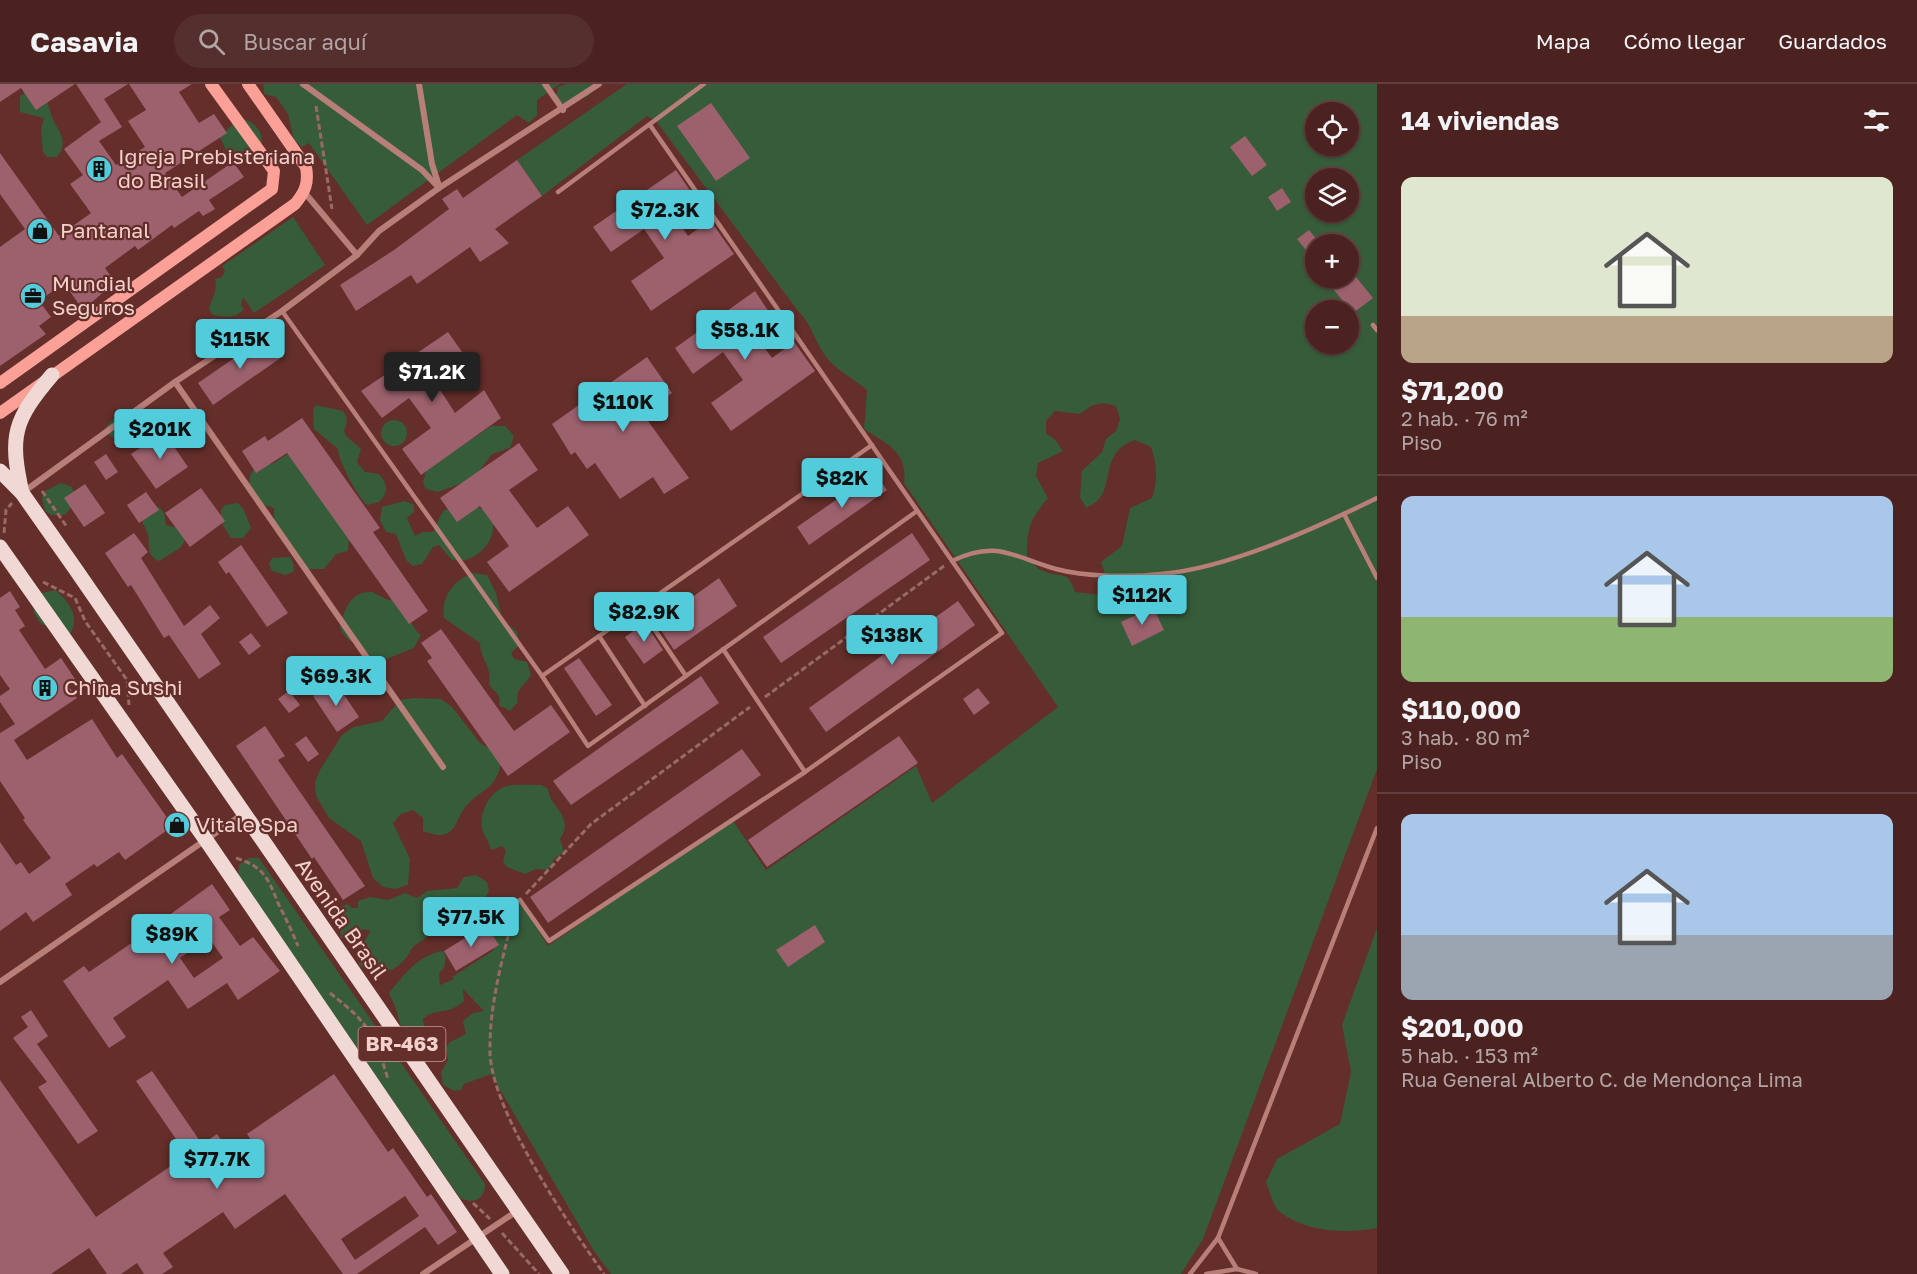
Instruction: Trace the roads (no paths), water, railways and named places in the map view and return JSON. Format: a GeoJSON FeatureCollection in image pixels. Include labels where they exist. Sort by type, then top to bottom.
{"type":"FeatureCollection","features":[{"type":"Feature","properties":{"kind":"main road"},"geometry":{"type":"LineString","coordinates":[[0,413],[295,204],[304,193],[308,178],[306,167],[248,84]]}},
{"type":"Feature","properties":{"kind":"main road"},"geometry":{"type":"LineString","coordinates":[[0,383],[272,189],[274,171],[214,85]]}},
{"type":"Feature","properties":{"kind":"main road"},"geometry":{"type":"LineString","coordinates":[[22,493],[14,456],[21,419],[31,400],[52,375]]}},
{"type":"Feature","properties":{"kind":"main road","name":"Avenida Brasil"},"geometry":{"type":"LineString","coordinates":[[0,471],[22,493],[562,1274]]}},
{"type":"Feature","properties":{"kind":"main road","name":"BR-463"},"geometry":{"type":"LineString","coordinates":[[2,541],[502,1274]]}},
{"type":"Feature","properties":{"kind":"street"},"geometry":{"type":"LineString","coordinates":[[303,84],[422,170],[439,188]]}},
{"type":"Feature","properties":{"kind":"street"},"geometry":{"type":"LineString","coordinates":[[419,84],[432,164],[439,188]]}},
{"type":"Feature","properties":{"kind":"street"},"geometry":{"type":"LineString","coordinates":[[545,84],[563,110]]}},
{"type":"Feature","properties":{"kind":"street"},"geometry":{"type":"LineString","coordinates":[[22,493],[175,382],[282,310],[357,255],[379,231],[439,188],[563,110],[599,84]]}},
{"type":"Feature","properties":{"kind":"street"},"geometry":{"type":"LineString","coordinates":[[304,193],[357,255]]}},
{"type":"Feature","properties":{"kind":"street"},"geometry":{"type":"LineString","coordinates":[[175,382],[443,767]]}},
{"type":"Feature","properties":{"kind":"street"},"geometry":{"type":"LineString","coordinates":[[0,982],[243,814]]}},
{"type":"Feature","properties":{"kind":"street"},"geometry":{"type":"LineString","coordinates":[[423,1274],[476,1236],[518,1211]]}},
{"type":"Feature","properties":{"kind":"lane"},"geometry":{"type":"LineString","coordinates":[[558,192],[704,84]]}},
{"type":"Feature","properties":{"kind":"lane"},"geometry":{"type":"LineString","coordinates":[[520,900],[549,941],[805,772],[1002,633],[650,125]]}},
{"type":"Feature","properties":{"kind":"lane"},"geometry":{"type":"LineString","coordinates":[[282,310],[542,676],[588,746],[917,511]]}},
{"type":"Feature","properties":{"kind":"lane"},"geometry":{"type":"LineString","coordinates":[[542,676],[872,445]]}},
{"type":"Feature","properties":{"kind":"lane"},"geometry":{"type":"LineString","coordinates":[[952,561],[982,550],[1002,550],[1057,569],[1108,574],[1162,574],[1218,562],[1314,529],[1377,498]]}},
{"type":"Feature","properties":{"kind":"lane"},"geometry":{"type":"LineString","coordinates":[[1344,514],[1377,578]]}},
{"type":"Feature","properties":{"kind":"lane"},"geometry":{"type":"LineString","coordinates":[[639,608],[686,676]]}},
{"type":"Feature","properties":{"kind":"lane"},"geometry":{"type":"LineString","coordinates":[[599,636],[645,706]]}},
{"type":"Feature","properties":{"kind":"lane"},"geometry":{"type":"LineString","coordinates":[[723,649],[805,772]]}},
{"type":"Feature","properties":{"kind":"lane"},"geometry":{"type":"LineString","coordinates":[[1190,1274],[1218,1238],[1377,828]]}},
{"type":"Feature","properties":{"kind":"lane"},"geometry":{"type":"LineString","coordinates":[[1218,1238],[1237,1269]]}},
{"type":"Feature","properties":{"kind":"lane"},"geometry":{"type":"LineString","coordinates":[[1206,1274],[1237,1269],[1256,1274]]}},
{"type":"Feature","properties":{"kind":"place","name":"Igreja Prebisteriana do Brasil"},"geometry":{"type":"Point","coordinates":[99,169]}},
{"type":"Feature","properties":{"kind":"place","name":"Pantanal"},"geometry":{"type":"Point","coordinates":[40,231]}},
{"type":"Feature","properties":{"kind":"place","name":"Mundial Seguros"},"geometry":{"type":"Point","coordinates":[33,296]}},
{"type":"Feature","properties":{"kind":"place","name":"China Sushi"},"geometry":{"type":"Point","coordinates":[45,688]}},
{"type":"Feature","properties":{"kind":"place","name":"Vitale Spa"},"geometry":{"type":"Point","coordinates":[177,825]}}]}
